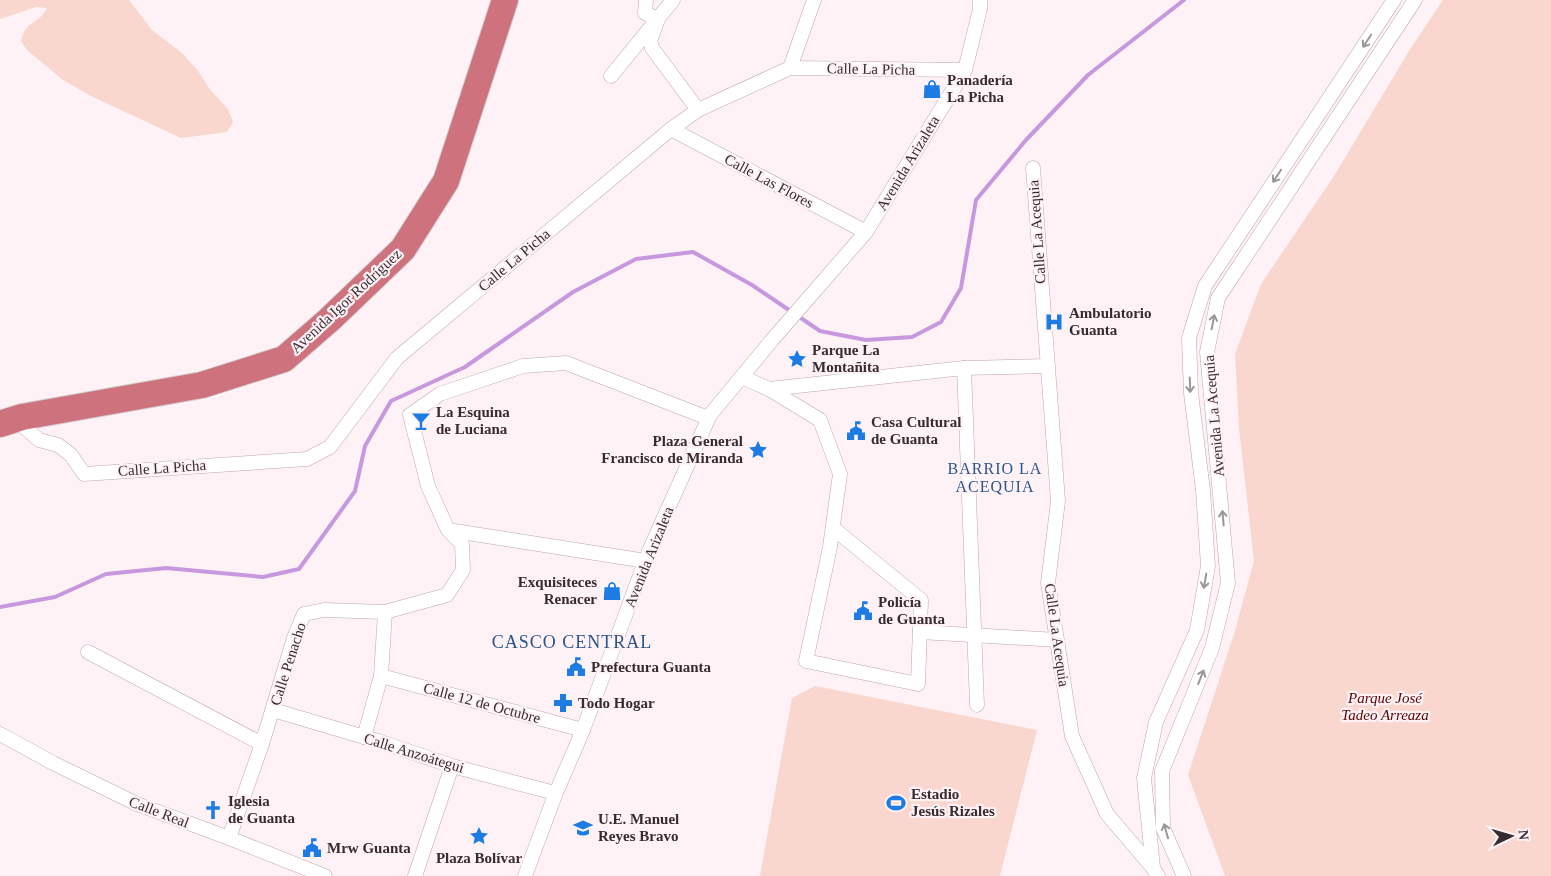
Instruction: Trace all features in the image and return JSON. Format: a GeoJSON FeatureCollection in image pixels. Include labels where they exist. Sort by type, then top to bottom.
{"type":"FeatureCollection","features":[{"type":"Feature","properties":{"kind":"highway","name":"Avenida Igor Rodríguez"},"geometry":{"type":"LineString","coordinates":[[11,420],[202,385],[284,359],[307,340],[403,248],[446,181],[505,0]]}},
{"type":"Feature","properties":{"kind":"street"},"geometry":{"type":"LineString","coordinates":[[646,0],[645,13],[658,19]]}},
{"type":"Feature","properties":{"kind":"street"},"geometry":{"type":"LineString","coordinates":[[611,76],[673,0]]}},
{"type":"Feature","properties":{"kind":"street"},"geometry":{"type":"LineString","coordinates":[[790,68],[814,0]]}},
{"type":"Feature","properties":{"kind":"street","name":"Avenida Arizaleta"},"geometry":{"type":"LineString","coordinates":[[525,876],[555,794],[583,730],[646,561],[708,418],[772,340],[802,308],[866,232],[965,70],[980,9],[980,0]]}},
{"type":"Feature","properties":{"kind":"street","name":"Avenida La Acequia"},"geometry":{"type":"LineString","coordinates":[[1155,872],[1144,778],[1156,722],[1197,630],[1208,566],[1203,490],[1191,393],[1189,338],[1205,286],[1394,0]]}},
{"type":"Feature","properties":{"kind":"street","name":"Avenida La Acequia"},"geometry":{"type":"LineString","coordinates":[[1184,876],[1163,828],[1162,771],[1212,648],[1228,583],[1207,352],[1218,298],[1415,0]]}},
{"type":"Feature","properties":{"kind":"street"},"geometry":{"type":"LineString","coordinates":[[658,19],[650,41],[652,48],[698,110]]}},
{"type":"Feature","properties":{"kind":"street","name":"Calle La Picha"},"geometry":{"type":"LineString","coordinates":[[11,420],[22,425],[39,440],[58,445],[71,455],[84,474],[307,458],[330,447],[397,358],[671,129],[698,110],[790,68],[965,70]]}},
{"type":"Feature","properties":{"kind":"street","name":"Calle Las Flores"},"geometry":{"type":"LineString","coordinates":[[671,129],[866,232]]}},
{"type":"Feature","properties":{"kind":"street","name":"Calle La Acequia"},"geometry":{"type":"LineString","coordinates":[[1032,168],[1058,501],[1048,583],[1072,736],[1107,814],[1155,872]]}},
{"type":"Feature","properties":{"kind":"street","name":"Calle Penacho"},"geometry":{"type":"LineString","coordinates":[[229,838],[262,744],[294,638],[304,614],[324,610],[385,612],[447,595],[463,570],[462,544],[448,530],[428,486],[410,415],[440,394],[524,366],[566,363],[708,418]]}},
{"type":"Feature","properties":{"kind":"street"},"geometry":{"type":"LineString","coordinates":[[769,389],[964,368],[1048,366]]}},
{"type":"Feature","properties":{"kind":"street"},"geometry":{"type":"LineString","coordinates":[[964,368],[977,705]]}},
{"type":"Feature","properties":{"kind":"street"},"geometry":{"type":"LineString","coordinates":[[742,377],[769,389],[820,420],[840,474],[832,528],[806,661],[918,684],[921,600],[832,528]]}},
{"type":"Feature","properties":{"kind":"street"},"geometry":{"type":"LineString","coordinates":[[448,530],[646,561]]}},
{"type":"Feature","properties":{"kind":"street"},"geometry":{"type":"LineString","coordinates":[[364,737],[381,676],[385,612]]}},
{"type":"Feature","properties":{"kind":"street"},"geometry":{"type":"LineString","coordinates":[[920,632],[1057,640]]}},
{"type":"Feature","properties":{"kind":"street"},"geometry":{"type":"LineString","coordinates":[[88,652],[262,744]]}},
{"type":"Feature","properties":{"kind":"street","name":"Calle 12 de Octubre"},"geometry":{"type":"LineString","coordinates":[[381,676],[583,730]]}},
{"type":"Feature","properties":{"kind":"street","name":"Calle Anzoátegui"},"geometry":{"type":"LineString","coordinates":[[273,710],[452,766],[555,794]]}},
{"type":"Feature","properties":{"kind":"street","name":"Calle Real"},"geometry":{"type":"LineString","coordinates":[[0,734],[53,763],[137,804],[324,876]]}},
{"type":"Feature","properties":{"kind":"street"},"geometry":{"type":"LineString","coordinates":[[415,876],[452,766]]}},
{"type":"Feature","properties":{"kind":"green space"},"geometry":{"type":"Polygon","coordinates":[[[0,0],[129,0],[152,30],[182,53],[198,71],[211,91],[228,109],[233,122],[227,132],[181,138],[93,97],[63,80],[27,50],[21,41],[29,25],[40,17],[47,8],[36,7],[0,19],[0,0]]]}},
{"type":"Feature","properties":{"kind":"green space","name":"Parque José Tadeo Arreaza"},"geometry":{"type":"Polygon","coordinates":[[[1443,0],[1551,0],[1551,876],[1225,876],[1188,775],[1234,634],[1254,561],[1239,428],[1235,354],[1261,284],[1334,176],[1409,51],[1443,0]]]}},
{"type":"Feature","properties":{"kind":"green space","name":"Estadio Jesús Rizales"},"geometry":{"type":"Polygon","coordinates":[[[815,686],[1037,730],[1000,876],[760,876],[792,698],[815,686]]]}},
{"type":"Feature","properties":{"kind":"waterway"},"geometry":{"type":"LineString","coordinates":[[0,607],[55,597],[106,574],[166,568],[263,577],[299,569],[355,491],[365,446],[391,401],[465,367],[573,292],[636,259],[693,252],[752,285],[820,331],[866,340],[912,337],[941,322],[961,288],[976,200],[1026,140],[1088,75],[1184,0]]}},
{"type":"Feature","properties":{"kind":"place","name":"Panadería La Picha"},"geometry":{"type":"Point","coordinates":[932,89]}},
{"type":"Feature","properties":{"kind":"place","name":"Ambulatorio Guanta"},"geometry":{"type":"Point","coordinates":[1054,322]}},
{"type":"Feature","properties":{"kind":"place","name":"Parque La Montañita"},"geometry":{"type":"Point","coordinates":[797,359]}},
{"type":"Feature","properties":{"kind":"place","name":"La Esquina de Luciana"},"geometry":{"type":"Point","coordinates":[421,421]}},
{"type":"Feature","properties":{"kind":"place","name":"Casa Cultural de Guanta"},"geometry":{"type":"Point","coordinates":[856,431]}},
{"type":"Feature","properties":{"kind":"place","name":"Plaza General Francisco de Miranda"},"geometry":{"type":"Point","coordinates":[758,450]}},
{"type":"Feature","properties":{"kind":"place","name":"Exquisiteces Renacer"},"geometry":{"type":"Point","coordinates":[612,591]}},
{"type":"Feature","properties":{"kind":"place","name":"Policía de Guanta"},"geometry":{"type":"Point","coordinates":[863,611]}},
{"type":"Feature","properties":{"kind":"place","name":"Prefectura Guanta"},"geometry":{"type":"Point","coordinates":[576,667]}},
{"type":"Feature","properties":{"kind":"place","name":"Todo Hogar"},"geometry":{"type":"Point","coordinates":[563,703]}},
{"type":"Feature","properties":{"kind":"place","name":"Estadio Jesús Rizales"},"geometry":{"type":"Point","coordinates":[896,803]}},
{"type":"Feature","properties":{"kind":"place","name":"Iglesia de Guanta"},"geometry":{"type":"Point","coordinates":[213,810]}},
{"type":"Feature","properties":{"kind":"place","name":"U.E. Manuel Reyes Bravo"},"geometry":{"type":"Point","coordinates":[583,828]}},
{"type":"Feature","properties":{"kind":"place","name":"Plaza Bolívar"},"geometry":{"type":"Point","coordinates":[479,836]}},
{"type":"Feature","properties":{"kind":"place","name":"Mrw Guanta"},"geometry":{"type":"Point","coordinates":[312,848]}},
{"type":"Feature","properties":{"kind":"district","name":"BARRIO LA ACEQUIA"},"geometry":{"type":"Point","coordinates":[995,477]}},
{"type":"Feature","properties":{"kind":"district","name":"CASCO CENTRAL"},"geometry":{"type":"Point","coordinates":[572,642]}}]}
